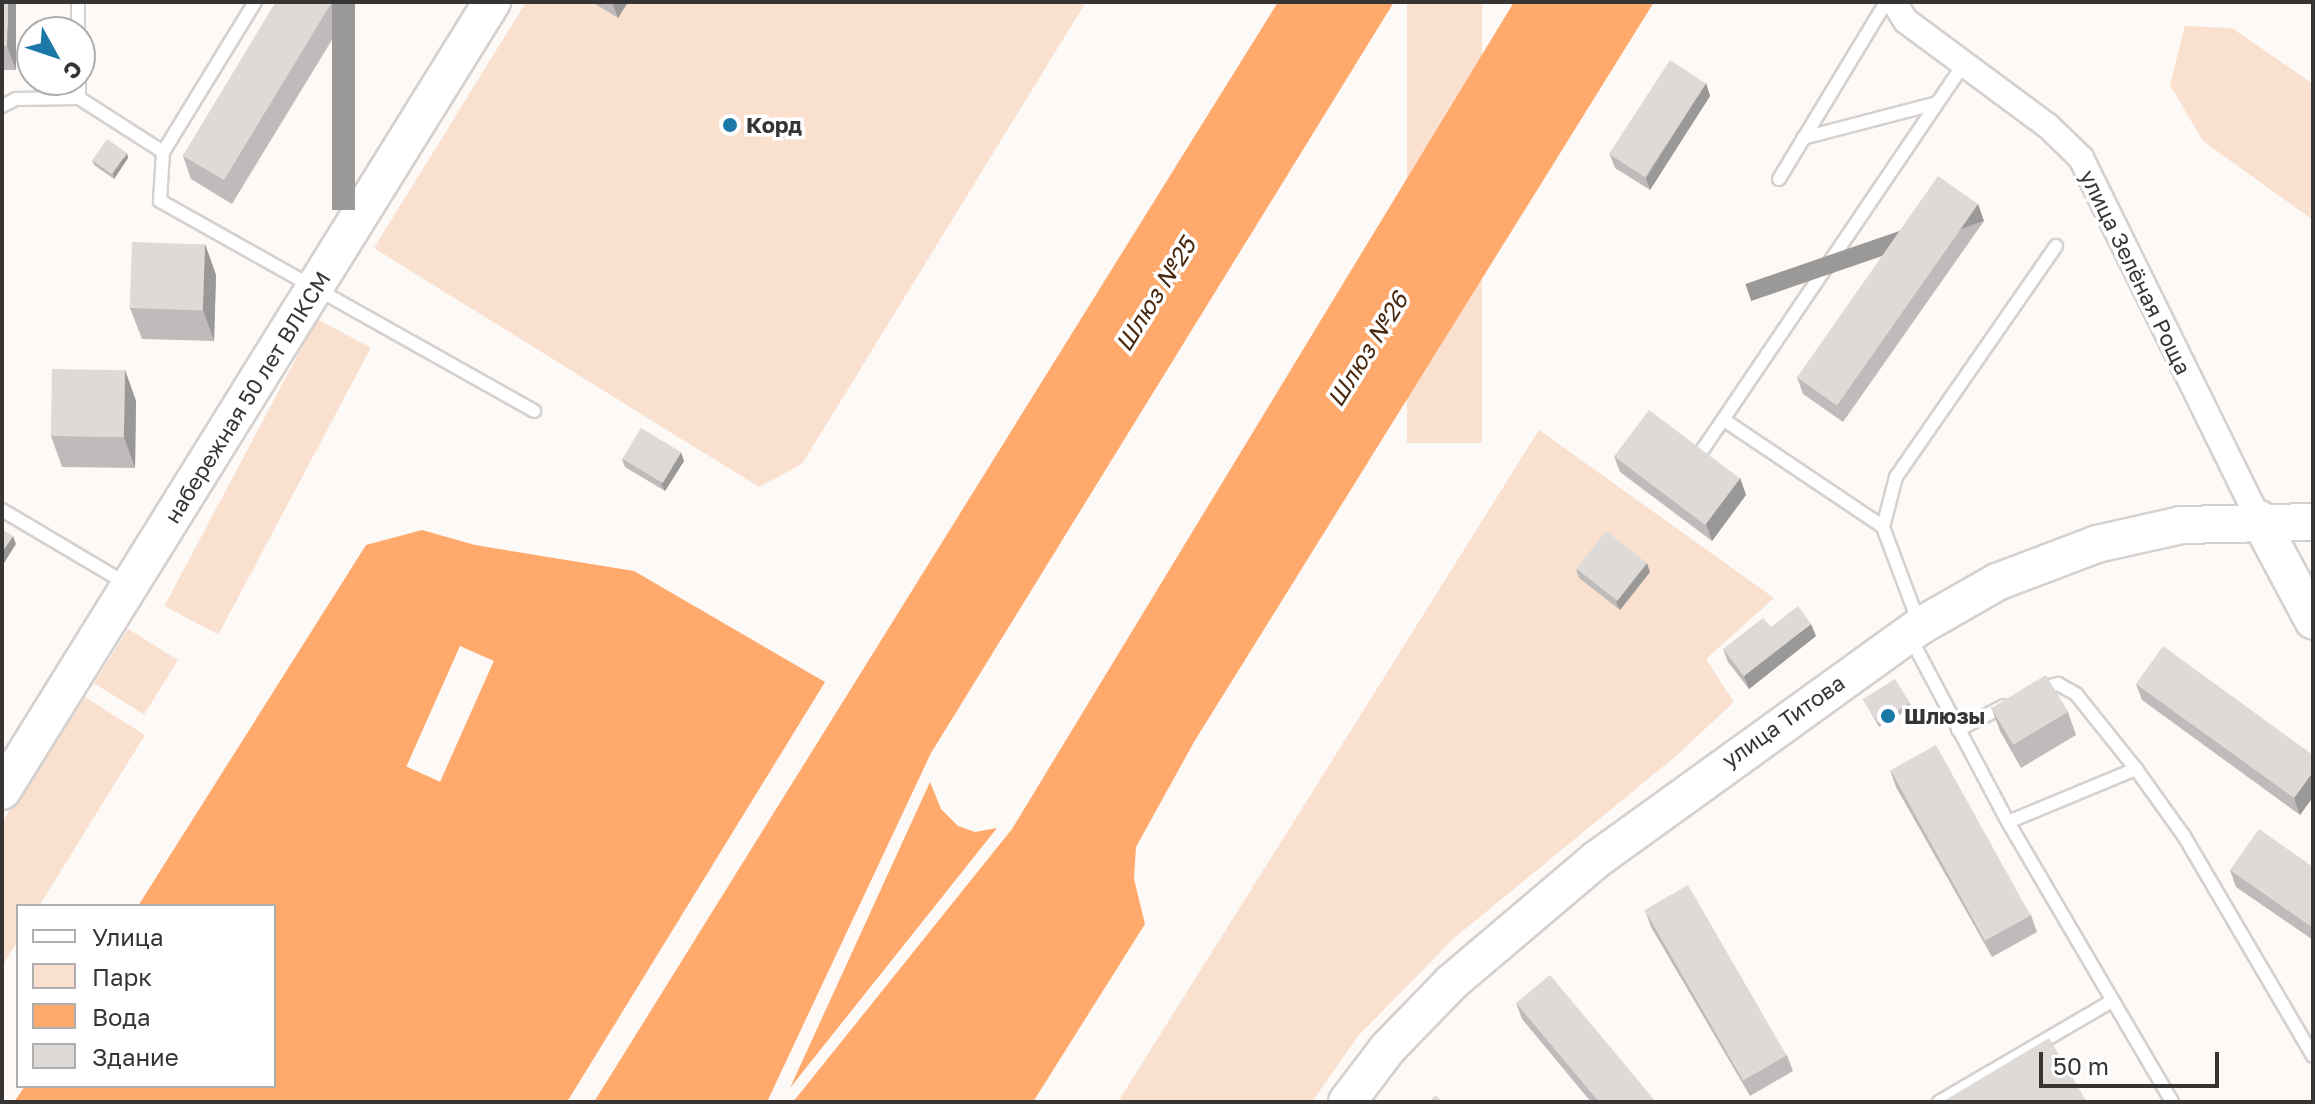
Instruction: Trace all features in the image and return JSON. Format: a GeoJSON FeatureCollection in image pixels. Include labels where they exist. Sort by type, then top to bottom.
{"type":"FeatureCollection","features":[{"type":"Feature","properties":{"kind":"main road","name":"набережная 50 лет ВЛКСМ"},"geometry":{"type":"LineString","coordinates":[[2,791],[492,2]]}},
{"type":"Feature","properties":{"kind":"main road","name":"улица Титова"},"geometry":{"type":"LineString","coordinates":[[1347,1102],[1388,1048],[1452,982],[1597,859],[1915,630],[1997,582],[2097,544],[2181,525],[2259,519],[2313,522]]}},
{"type":"Feature","properties":{"kind":"main road"},"geometry":{"type":"LineString","coordinates":[[2259,519],[2313,620]]}},
{"type":"Feature","properties":{"kind":"street","name":"улица Зелёная Роща"},"geometry":{"type":"LineString","coordinates":[[1894,2],[1906,21],[2048,126],[2081,158],[2259,519]]}},
{"type":"Feature","properties":{"kind":"lane"},"geometry":{"type":"LineString","coordinates":[[255,2],[163,152],[160,201],[534,411]]}},
{"type":"Feature","properties":{"kind":"lane"},"geometry":{"type":"LineString","coordinates":[[1779,179],[1886,2]]}},
{"type":"Feature","properties":{"kind":"lane"},"geometry":{"type":"LineString","coordinates":[[1697,458],[1964,64]]}},
{"type":"Feature","properties":{"kind":"lane"},"geometry":{"type":"LineString","coordinates":[[2,106],[16,99],[79,98],[163,152]]}},
{"type":"Feature","properties":{"kind":"lane"},"geometry":{"type":"LineString","coordinates":[[1803,138],[1937,103]]}},
{"type":"Feature","properties":{"kind":"lane"},"geometry":{"type":"LineString","coordinates":[[2056,246],[1896,477],[1883,527],[1915,630],[1958,730],[2110,1002],[2172,1102]]}},
{"type":"Feature","properties":{"kind":"lane"},"geometry":{"type":"LineString","coordinates":[[1724,420],[1883,527]]}},
{"type":"Feature","properties":{"kind":"lane"},"geometry":{"type":"LineString","coordinates":[[2,510],[130,586]]}},
{"type":"Feature","properties":{"kind":"lane"},"geometry":{"type":"LineString","coordinates":[[1958,730],[2035,690],[2058,684],[2102,720],[2184,836],[2313,1056]]}},
{"type":"Feature","properties":{"kind":"lane"},"geometry":{"type":"LineString","coordinates":[[2008,822],[2136,769]]}},
{"type":"Feature","properties":{"kind":"lane"},"geometry":{"type":"LineString","coordinates":[[1939,1102],[2110,1002]]}},
{"type":"Feature","properties":{"kind":"green space","name":"Корд"},"geometry":{"type":"Polygon","coordinates":[[[526,2],[1086,2],[802,464],[759,487],[374,248],[526,2]]]}},
{"type":"Feature","properties":{"kind":"green space"},"geometry":{"type":"Polygon","coordinates":[[[1407,2],[1482,2],[1482,443],[1407,443],[1407,2]]]}},
{"type":"Feature","properties":{"kind":"green space"},"geometry":{"type":"Polygon","coordinates":[[[2185,26],[2232,28],[2313,84],[2313,220],[2203,141],[2170,85],[2185,26]]]}},
{"type":"Feature","properties":{"kind":"green space"},"geometry":{"type":"Polygon","coordinates":[[[317,319],[371,348],[218,635],[164,606],[317,319]]]}},
{"type":"Feature","properties":{"kind":"green space"},"geometry":{"type":"Polygon","coordinates":[[[1539,430],[1774,598],[1706,659],[1734,702],[1676,756],[1453,939],[1358,1036],[1312,1102],[1118,1102],[1539,430]]]}},
{"type":"Feature","properties":{"kind":"green space"},"geometry":{"type":"Polygon","coordinates":[[[128,629],[178,660],[144,715],[94,683],[128,629]]]}},
{"type":"Feature","properties":{"kind":"green space"},"geometry":{"type":"Polygon","coordinates":[[[80,694],[145,735],[40,904],[16,904],[16,944],[2,966],[2,823],[80,694]]]}},
{"type":"Feature","properties":{"kind":"water","name":"Шлюз №25"},"geometry":{"type":"Polygon","coordinates":[[[1278,2],[1394,2],[931,753],[767,1102],[594,1102],[1278,2]]]}},
{"type":"Feature","properties":{"kind":"water","name":"Шлюз №26"},"geometry":{"type":"Polygon","coordinates":[[[1514,2],[1654,2],[1194,742],[1136,847],[1134,879],[1145,924],[1033,1102],[793,1102],[1012,829],[1514,2]]]}},
{"type":"Feature","properties":{"kind":"water"},"geometry":{"type":"Polygon","coordinates":[[[422,530],[475,545],[634,571],[825,682],[567,1102],[14,1102],[24,1088],[276,1088],[276,904],[139,904],[366,545],[422,530]]]}},
{"type":"Feature","properties":{"kind":"water"},"geometry":{"type":"Polygon","coordinates":[[[930,782],[941,809],[958,826],[975,832],[997,828],[790,1088],[930,782]]]}},
{"type":"Feature","properties":{"kind":"pier"},"geometry":{"type":"Polygon","coordinates":[[[460,646],[494,661],[440,782],[406,767],[460,646]]]}},
{"type":"Feature","properties":{"kind":"building"},"geometry":{"type":"Polygon","coordinates":[[[2,2],[8,2],[7,46],[2,46],[2,2]]]}},
{"type":"Feature","properties":{"kind":"building"},"geometry":{"type":"Polygon","coordinates":[[[276,2],[332,2],[224,180],[183,156],[276,2]]]}},
{"type":"Feature","properties":{"kind":"building"},"geometry":{"type":"Polygon","coordinates":[[[1670,60],[1706,83],[1645,177],[1609,154],[1670,60]]]}},
{"type":"Feature","properties":{"kind":"building"},"geometry":{"type":"Polygon","coordinates":[[[107,139],[127,153],[112,174],[92,160],[107,139]]]}},
{"type":"Feature","properties":{"kind":"building"},"geometry":{"type":"Polygon","coordinates":[[[1938,176],[1978,204],[1837,406],[1797,378],[1938,176]]]}},
{"type":"Feature","properties":{"kind":"building"},"geometry":{"type":"Polygon","coordinates":[[[132,242],[205,245],[203,311],[130,308],[132,242]]]}},
{"type":"Feature","properties":{"kind":"building"},"geometry":{"type":"Polygon","coordinates":[[[52,369],[125,370],[124,437],[51,436],[52,369]]]}},
{"type":"Feature","properties":{"kind":"building"},"geometry":{"type":"Polygon","coordinates":[[[1649,410],[1740,479],[1705,525],[1614,456],[1649,410]]]}},
{"type":"Feature","properties":{"kind":"building"},"geometry":{"type":"Polygon","coordinates":[[[641,428],[681,452],[663,483],[622,459],[641,428]]]}},
{"type":"Feature","properties":{"kind":"building"},"geometry":{"type":"Polygon","coordinates":[[[2,529],[13,536],[2,552],[2,529]]]}},
{"type":"Feature","properties":{"kind":"building"},"geometry":{"type":"Polygon","coordinates":[[[1606,531],[1647,563],[1617,601],[1576,569],[1606,531]]]}},
{"type":"Feature","properties":{"kind":"building"},"geometry":{"type":"Polygon","coordinates":[[[1798,606],[1811,624],[1744,676],[1723,649],[1763,618],[1771,627],[1798,606]]]}},
{"type":"Feature","properties":{"kind":"building"},"geometry":{"type":"Polygon","coordinates":[[[2163,646],[2313,755],[2313,772],[2294,798],[2136,684],[2163,646]]]}},
{"type":"Feature","properties":{"kind":"building"},"geometry":{"type":"Polygon","coordinates":[[[2046,675],[2068,712],[2013,745],[1991,708],[2046,675]]]}},
{"type":"Feature","properties":{"kind":"building"},"geometry":{"type":"Polygon","coordinates":[[[1895,679],[1910,703],[1878,723],[1863,699],[1895,679]]]}},
{"type":"Feature","properties":{"kind":"building"},"geometry":{"type":"Polygon","coordinates":[[[1936,745],[2031,916],[1985,941],[1891,770],[1936,745]]]}},
{"type":"Feature","properties":{"kind":"building"},"geometry":{"type":"Polygon","coordinates":[[[2259,829],[2313,867],[2313,928],[2230,870],[2259,829]]]}},
{"type":"Feature","properties":{"kind":"building"},"geometry":{"type":"Polygon","coordinates":[[[1688,885],[1786,1056],[1743,1081],[1645,910],[1688,885]]]}},
{"type":"Feature","properties":{"kind":"building"},"geometry":{"type":"Polygon","coordinates":[[[1550,975],[1656,1102],[1599,1102],[1516,1003],[1550,975]]]}},
{"type":"Feature","properties":{"kind":"building"},"geometry":{"type":"Polygon","coordinates":[[[2049,1038],[2087,1102],[1942,1102],[2049,1038]]]}},
{"type":"Feature","properties":{"kind":"building"},"geometry":{"type":"Polygon","coordinates":[[[1435,1095],[1443,1102],[1430,1102],[1435,1095]]]}},
{"type":"Feature","properties":{"kind":"place","name":"Корд"},"geometry":{"type":"Point","coordinates":[730,125]}},
{"type":"Feature","properties":{"kind":"place","name":"Шлюзы"},"geometry":{"type":"Point","coordinates":[1888,716]}}]}
